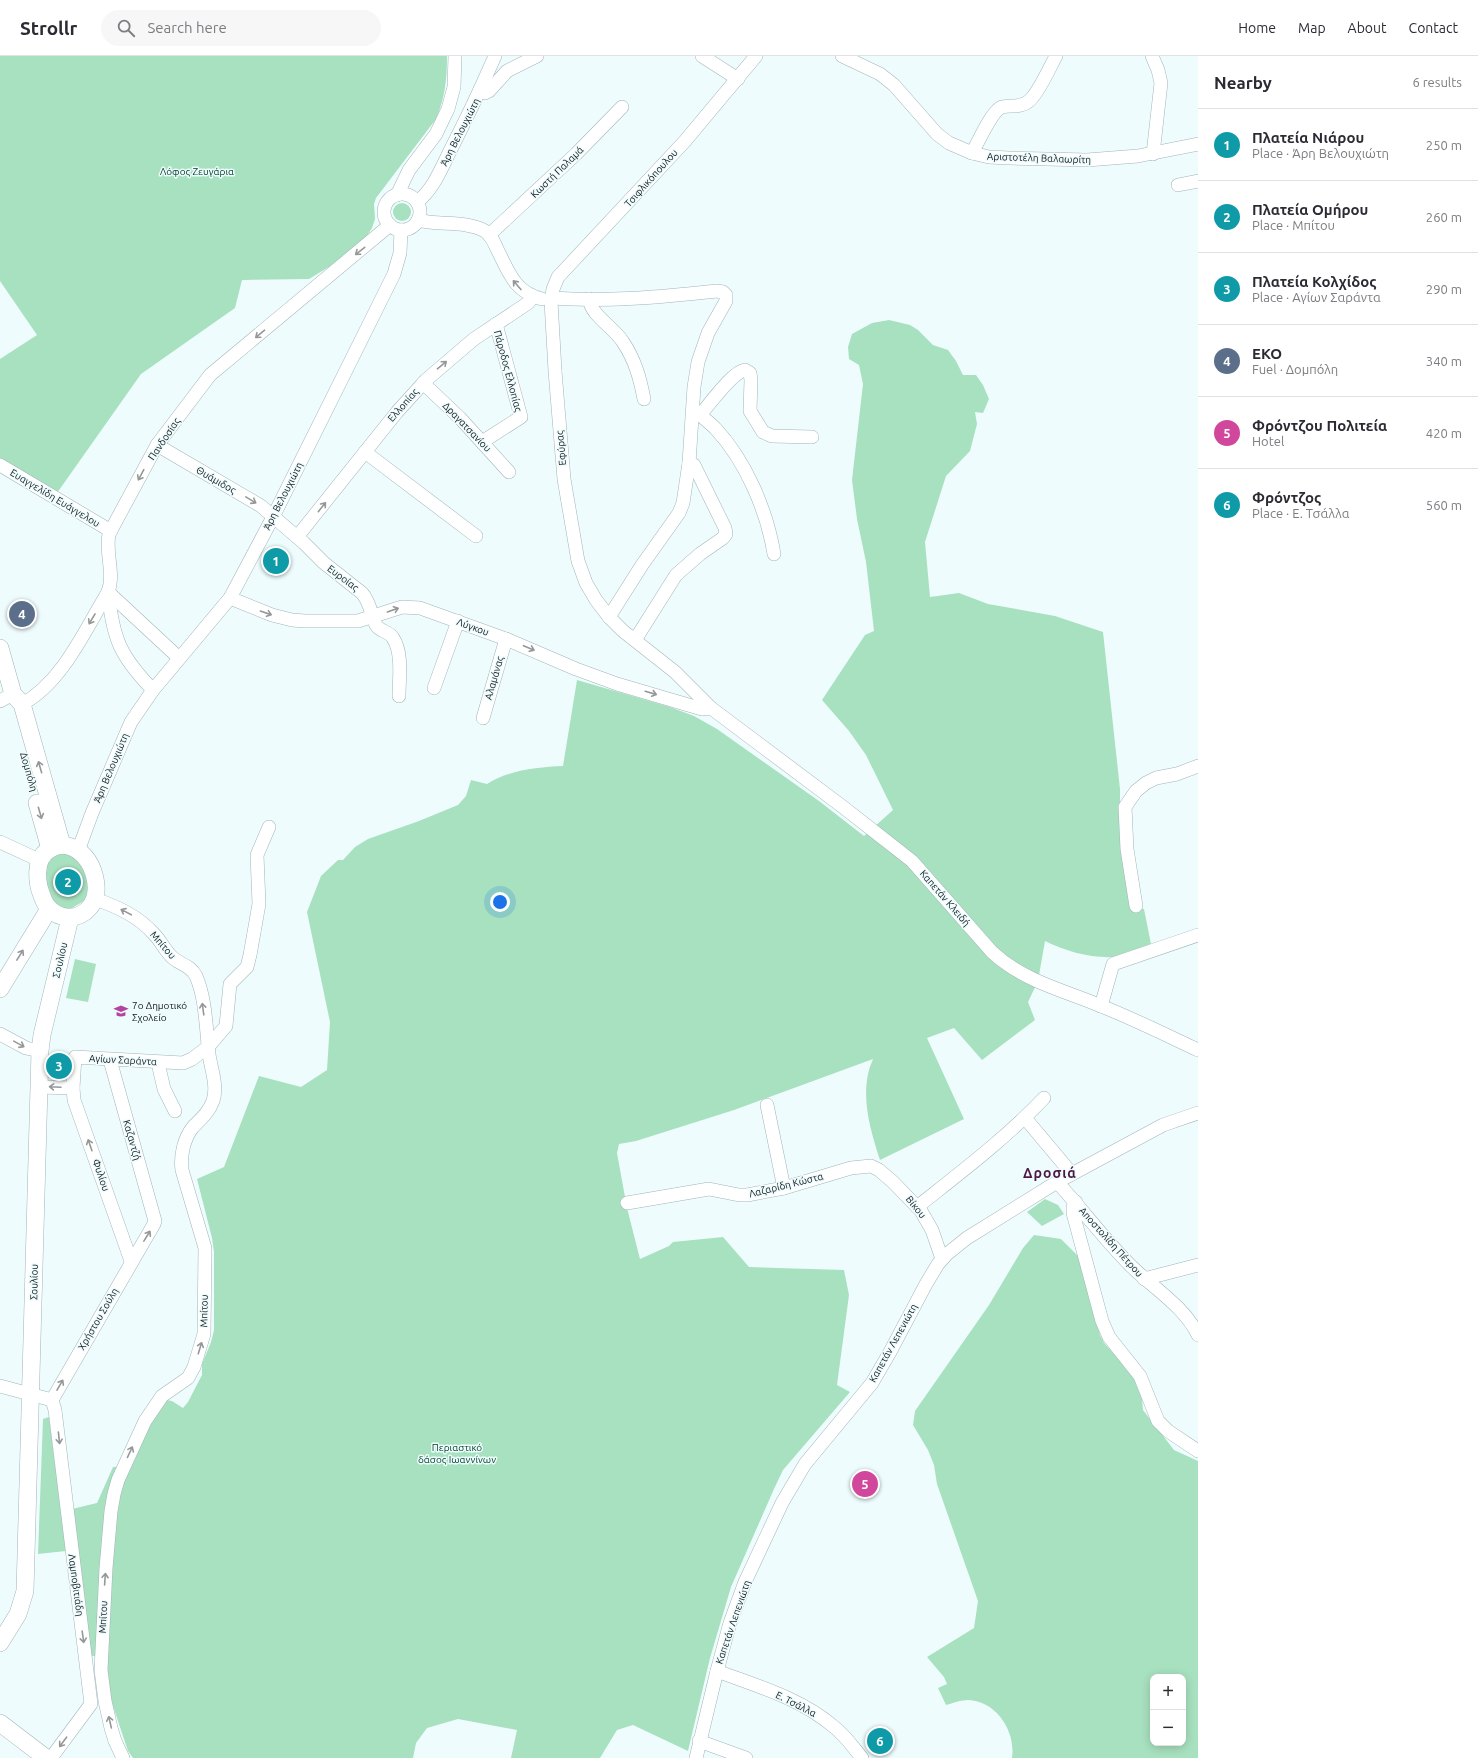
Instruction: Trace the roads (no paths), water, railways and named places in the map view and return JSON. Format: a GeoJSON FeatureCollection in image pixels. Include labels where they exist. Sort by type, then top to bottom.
{"type":"FeatureCollection","features":[{"type":"Feature","properties":{"kind":"main road","name":"Δομπόλη"},"geometry":{"type":"LineString","coordinates":[[0,648],[12,700],[11,708],[50,852]]}},
{"type":"Feature","properties":{"kind":"main road"},"geometry":{"type":"LineString","coordinates":[[69,846],[78,851],[86,858],[93,871],[96,888],[95,899],[85,912],[77,917],[70,918],[56,914],[49,909],[44,901],[37,872],[50,852],[69,846]]}},
{"type":"Feature","properties":{"kind":"main road"},"geometry":{"type":"LineString","coordinates":[[0,989],[49,909]]}},
{"type":"Feature","properties":{"kind":"main road","name":"Σουλίου"},"geometry":{"type":"LineString","coordinates":[[0,1643],[21,1609],[25,1591],[40,1051],[42,1036],[70,918]]}},
{"type":"Feature","properties":{"kind":"main road"},"geometry":{"type":"LineString","coordinates":[[0,1723],[46,1758]]}},
{"type":"Feature","properties":{"kind":"street"},"geometry":{"type":"LineString","coordinates":[[397,195],[409,170],[436,134],[448,109],[454,87],[455,56]]}},
{"type":"Feature","properties":{"kind":"street","name":"Άρη Βελουχιώτη"},"geometry":{"type":"LineString","coordinates":[[417,202],[432,185],[480,92],[495,56]]}},
{"type":"Feature","properties":{"kind":"street"},"geometry":{"type":"LineString","coordinates":[[480,92],[485,93],[489,91],[507,71],[538,56]]}},
{"type":"Feature","properties":{"kind":"street"},"geometry":{"type":"LineString","coordinates":[[702,56],[738,79]]}},
{"type":"Feature","properties":{"kind":"street","name":"Τσιφλικόπουλου"},"geometry":{"type":"LineString","coordinates":[[552,300],[555,283],[558,277],[631,200],[738,79],[756,56]]}},
{"type":"Feature","properties":{"kind":"street","name":"Αριστοτέλη Βαλαωρίτη"},"geometry":{"type":"LineString","coordinates":[[842,56],[880,74],[894,85],[940,136],[955,146],[972,153],[989,157],[1067,160],[1114,158],[1153,154],[1198,144]]}},
{"type":"Feature","properties":{"kind":"street"},"geometry":{"type":"LineString","coordinates":[[972,153],[996,112],[1003,107],[1020,105],[1028,102],[1035,94],[1056,56]]}},
{"type":"Feature","properties":{"kind":"street"},"geometry":{"type":"LineString","coordinates":[[1152,56],[1158,70],[1161,83],[1153,154]]}},
{"type":"Feature","properties":{"kind":"street","name":"Κωστή Παλαμά"},"geometry":{"type":"LineString","coordinates":[[489,235],[576,154],[622,107]]}},
{"type":"Feature","properties":{"kind":"street"},"geometry":{"type":"LineString","coordinates":[[1178,185],[1198,181]]}},
{"type":"Feature","properties":{"kind":"street"},"geometry":{"type":"LineString","coordinates":[[406,194],[417,202],[420,211],[418,220],[410,229],[396,228],[385,217],[384,208],[389,199],[397,195],[406,194]]}},
{"type":"Feature","properties":{"kind":"street"},"geometry":{"type":"LineString","coordinates":[[418,220],[474,227],[485,232],[489,235],[513,280],[523,291],[533,297],[552,300],[666,297],[717,291],[725,294],[726,301],[708,333],[700,352],[696,369],[697,412],[679,513],[642,565],[608,617]]}},
{"type":"Feature","properties":{"kind":"street","name":"Άρη Βελουχιώτη"},"geometry":{"type":"LineString","coordinates":[[78,851],[127,729],[140,707],[153,690],[230,598],[273,517],[394,274],[400,253],[396,228]]}},
{"type":"Feature","properties":{"kind":"street","name":"Πανδοσίας"},"geometry":{"type":"LineString","coordinates":[[12,700],[42,690],[56,676],[108,592],[111,579],[107,543],[111,531],[157,445],[210,375],[396,228]]}},
{"type":"Feature","properties":{"kind":"street","name":"Ελλοπίας"},"geometry":{"type":"LineString","coordinates":[[297,537],[396,412],[422,383],[455,354],[528,303],[533,297]]}},
{"type":"Feature","properties":{"kind":"street"},"geometry":{"type":"LineString","coordinates":[[589,299],[592,308],[616,333],[634,361],[644,399]]}},
{"type":"Feature","properties":{"kind":"street","name":"Εφύρας"},"geometry":{"type":"LineString","coordinates":[[552,300],[558,426],[564,479],[572,535],[578,560],[586,583],[608,617],[675,672],[711,708]]}},
{"type":"Feature","properties":{"kind":"street","name":"Πάροδος Ελλοπίας"},"geometry":{"type":"LineString","coordinates":[[482,442],[521,417],[496,324]]}},
{"type":"Feature","properties":{"kind":"street"},"geometry":{"type":"LineString","coordinates":[[697,412],[740,371],[746,370],[750,373],[751,380],[751,415],[763,432],[772,436],[812,437]]}},
{"type":"Feature","properties":{"kind":"street","name":"Δραγατσανίου"},"geometry":{"type":"LineString","coordinates":[[422,383],[449,407],[509,472]]}},
{"type":"Feature","properties":{"kind":"street"},"geometry":{"type":"LineString","coordinates":[[697,412],[715,428],[744,469],[758,498],[770,530],[774,554]]}},
{"type":"Feature","properties":{"kind":"street","name":"Θυάμιδος"},"geometry":{"type":"LineString","coordinates":[[157,445],[256,503],[273,517]]}},
{"type":"Feature","properties":{"kind":"street"},"geometry":{"type":"LineString","coordinates":[[365,452],[476,536]]}},
{"type":"Feature","properties":{"kind":"street"},"geometry":{"type":"LineString","coordinates":[[635,640],[676,575],[726,534],[725,528],[694,465],[689,463]]}},
{"type":"Feature","properties":{"kind":"street","name":"Ευαγγελίδη Ευάγγελου"},"geometry":{"type":"LineString","coordinates":[[0,465],[111,531]]}},
{"type":"Feature","properties":{"kind":"street","name":"Ευροίας"},"geometry":{"type":"LineString","coordinates":[[273,517],[297,537],[324,563],[362,593],[367,599],[378,628],[392,635],[395,641],[398,659],[399,696]]}},
{"type":"Feature","properties":{"kind":"street"},"geometry":{"type":"LineString","coordinates":[[108,592],[179,658]]}},
{"type":"Feature","properties":{"kind":"street"},"geometry":{"type":"LineString","coordinates":[[108,592],[110,614],[120,649],[132,668],[153,690]]}},
{"type":"Feature","properties":{"kind":"street","name":"Λύγκου"},"geometry":{"type":"LineString","coordinates":[[230,598],[262,612],[292,620],[351,622],[365,620],[395,608],[410,606],[458,621],[506,639],[576,670],[617,684],[702,709],[711,708]]}},
{"type":"Feature","properties":{"kind":"street"},"geometry":{"type":"LineString","coordinates":[[434,688],[458,621]]}},
{"type":"Feature","properties":{"kind":"street","name":"Αλαμάνας"},"geometry":{"type":"LineString","coordinates":[[483,718],[506,639]]}},
{"type":"Feature","properties":{"kind":"street","name":"Καπετάν Κλειδή"},"geometry":{"type":"LineString","coordinates":[[711,708],[843,806],[912,861],[989,948],[1007,965],[1034,980],[1101,1006],[1198,1050]]}},
{"type":"Feature","properties":{"kind":"street"},"geometry":{"type":"LineString","coordinates":[[1136,906],[1127,854],[1124,818],[1125,807],[1136,791],[1150,780],[1177,774],[1198,766]]}},
{"type":"Feature","properties":{"kind":"street","name":"Αγίων Σαράντα"},"geometry":{"type":"LineString","coordinates":[[73,1088],[75,1057],[158,1063],[183,1063],[192,1059],[208,1047],[226,1026],[230,984],[247,966],[260,904],[257,855],[269,827]]}},
{"type":"Feature","properties":{"kind":"street"},"geometry":{"type":"LineString","coordinates":[[0,842],[50,852]]}},
{"type":"Feature","properties":{"kind":"street","name":"Μπίτου"},"geometry":{"type":"LineString","coordinates":[[95,899],[117,907],[135,917],[153,933],[172,957],[192,969],[200,991],[210,1068],[215,1083],[214,1095],[209,1110],[187,1136],[182,1154],[181,1165],[205,1248],[204,1334],[194,1367],[188,1378],[162,1396],[145,1421],[118,1480],[111,1511],[103,1603],[102,1670],[105,1701],[111,1728],[115,1742],[124,1758]]}},
{"type":"Feature","properties":{"kind":"street"},"geometry":{"type":"LineString","coordinates":[[1101,1006],[1113,964],[1198,935]]}},
{"type":"Feature","properties":{"kind":"street"},"geometry":{"type":"LineString","coordinates":[[0,1034],[26,1048],[40,1051]]}},
{"type":"Feature","properties":{"kind":"street","name":"Καζαντζή"},"geometry":{"type":"LineString","coordinates":[[110,1060],[155,1221]]}},
{"type":"Feature","properties":{"kind":"street"},"geometry":{"type":"LineString","coordinates":[[158,1063],[164,1089],[175,1111]]}},
{"type":"Feature","properties":{"kind":"street"},"geometry":{"type":"LineString","coordinates":[[38,1086],[73,1088]]}},
{"type":"Feature","properties":{"kind":"street","name":"Φυλίου"},"geometry":{"type":"LineString","coordinates":[[73,1088],[74,1100],[131,1262]]}},
{"type":"Feature","properties":{"kind":"street"},"geometry":{"type":"LineString","coordinates":[[917,1207],[974,1163],[1025,1118],[1044,1098]]}},
{"type":"Feature","properties":{"kind":"street"},"geometry":{"type":"LineString","coordinates":[[767,1105],[784,1188]]}},
{"type":"Feature","properties":{"kind":"street","name":"Καπετάν Λεπενιώτη"},"geometry":{"type":"LineString","coordinates":[[696,1758],[730,1623],[745,1582],[785,1496],[805,1464],[853,1407],[874,1379],[894,1346],[930,1275],[942,1259],[967,1238],[1057,1182],[1163,1125],[1198,1113]]}},
{"type":"Feature","properties":{"kind":"street"},"geometry":{"type":"LineString","coordinates":[[1025,1118],[1072,1174]]}},
{"type":"Feature","properties":{"kind":"street","name":"Λαζαρίδη Κώστα"},"geometry":{"type":"LineString","coordinates":[[627,1203],[703,1189],[714,1189],[743,1196],[784,1188],[851,1168],[866,1166],[874,1167]]}},
{"type":"Feature","properties":{"kind":"street","name":"Βίκου"},"geometry":{"type":"LineString","coordinates":[[874,1167],[893,1182],[926,1217],[942,1259]]}},
{"type":"Feature","properties":{"kind":"street","name":"Αποστολίδη Πέτρου"},"geometry":{"type":"LineString","coordinates":[[1057,1182],[1076,1202],[1122,1258],[1181,1311],[1191,1322],[1198,1335]]}},
{"type":"Feature","properties":{"kind":"street"},"geometry":{"type":"LineString","coordinates":[[1076,1202],[1073,1207],[1073,1213],[1084,1257],[1106,1330],[1140,1376],[1158,1421],[1168,1431],[1198,1451]]}},
{"type":"Feature","properties":{"kind":"street","name":"Χρήστου Σούλη"},"geometry":{"type":"LineString","coordinates":[[52,1400],[155,1221]]}},
{"type":"Feature","properties":{"kind":"street"},"geometry":{"type":"LineString","coordinates":[[1144,1279],[1198,1264]]}},
{"type":"Feature","properties":{"kind":"street"},"geometry":{"type":"LineString","coordinates":[[0,1386],[52,1400]]}},
{"type":"Feature","properties":{"kind":"street","name":"Λαμποβιτιάδη"},"geometry":{"type":"LineString","coordinates":[[51,1758],[91,1704],[55,1410],[52,1400]]}},
{"type":"Feature","properties":{"kind":"street","name":"Ε. Τσάλλα"},"geometry":{"type":"LineString","coordinates":[[717,1671],[776,1693],[812,1711],[839,1731],[862,1758]]}},
{"type":"Feature","properties":{"kind":"street"},"geometry":{"type":"LineString","coordinates":[[700,1741],[746,1758]]}},
{"type":"Feature","properties":{"kind":"place","name":"Πλατεία Νιάρου"},"geometry":{"type":"Point","coordinates":[276,561]}},
{"type":"Feature","properties":{"kind":"place","name":"EKO"},"geometry":{"type":"Point","coordinates":[22,614]}},
{"type":"Feature","properties":{"kind":"place","name":"Πλατεία Ομήρου"},"geometry":{"type":"Point","coordinates":[68,882]}},
{"type":"Feature","properties":{"kind":"place","name":"7ο Δημοτικό Σχολείο"},"geometry":{"type":"Point","coordinates":[121,1011]}},
{"type":"Feature","properties":{"kind":"place","name":"Πλατεία Κολχίδος"},"geometry":{"type":"Point","coordinates":[59,1066]}},
{"type":"Feature","properties":{"kind":"place","name":"Φρόντζου Πολιτεία"},"geometry":{"type":"Point","coordinates":[865,1484]}},
{"type":"Feature","properties":{"kind":"place","name":"Φρόντζος"},"geometry":{"type":"Point","coordinates":[880,1741]}},
{"type":"Feature","properties":{"kind":"district","name":"Δροσιά"},"geometry":{"type":"Point","coordinates":[1050,1173]}},
{"type":"Feature","properties":{"kind":"park label","name":"Λόφος Ζευγάρια"},"geometry":{"type":"Point","coordinates":[197,171]}},
{"type":"Feature","properties":{"kind":"park label","name":"Περιαστικό δάσος Ιωαννίνων"},"geometry":{"type":"Point","coordinates":[457,1452]}}]}
